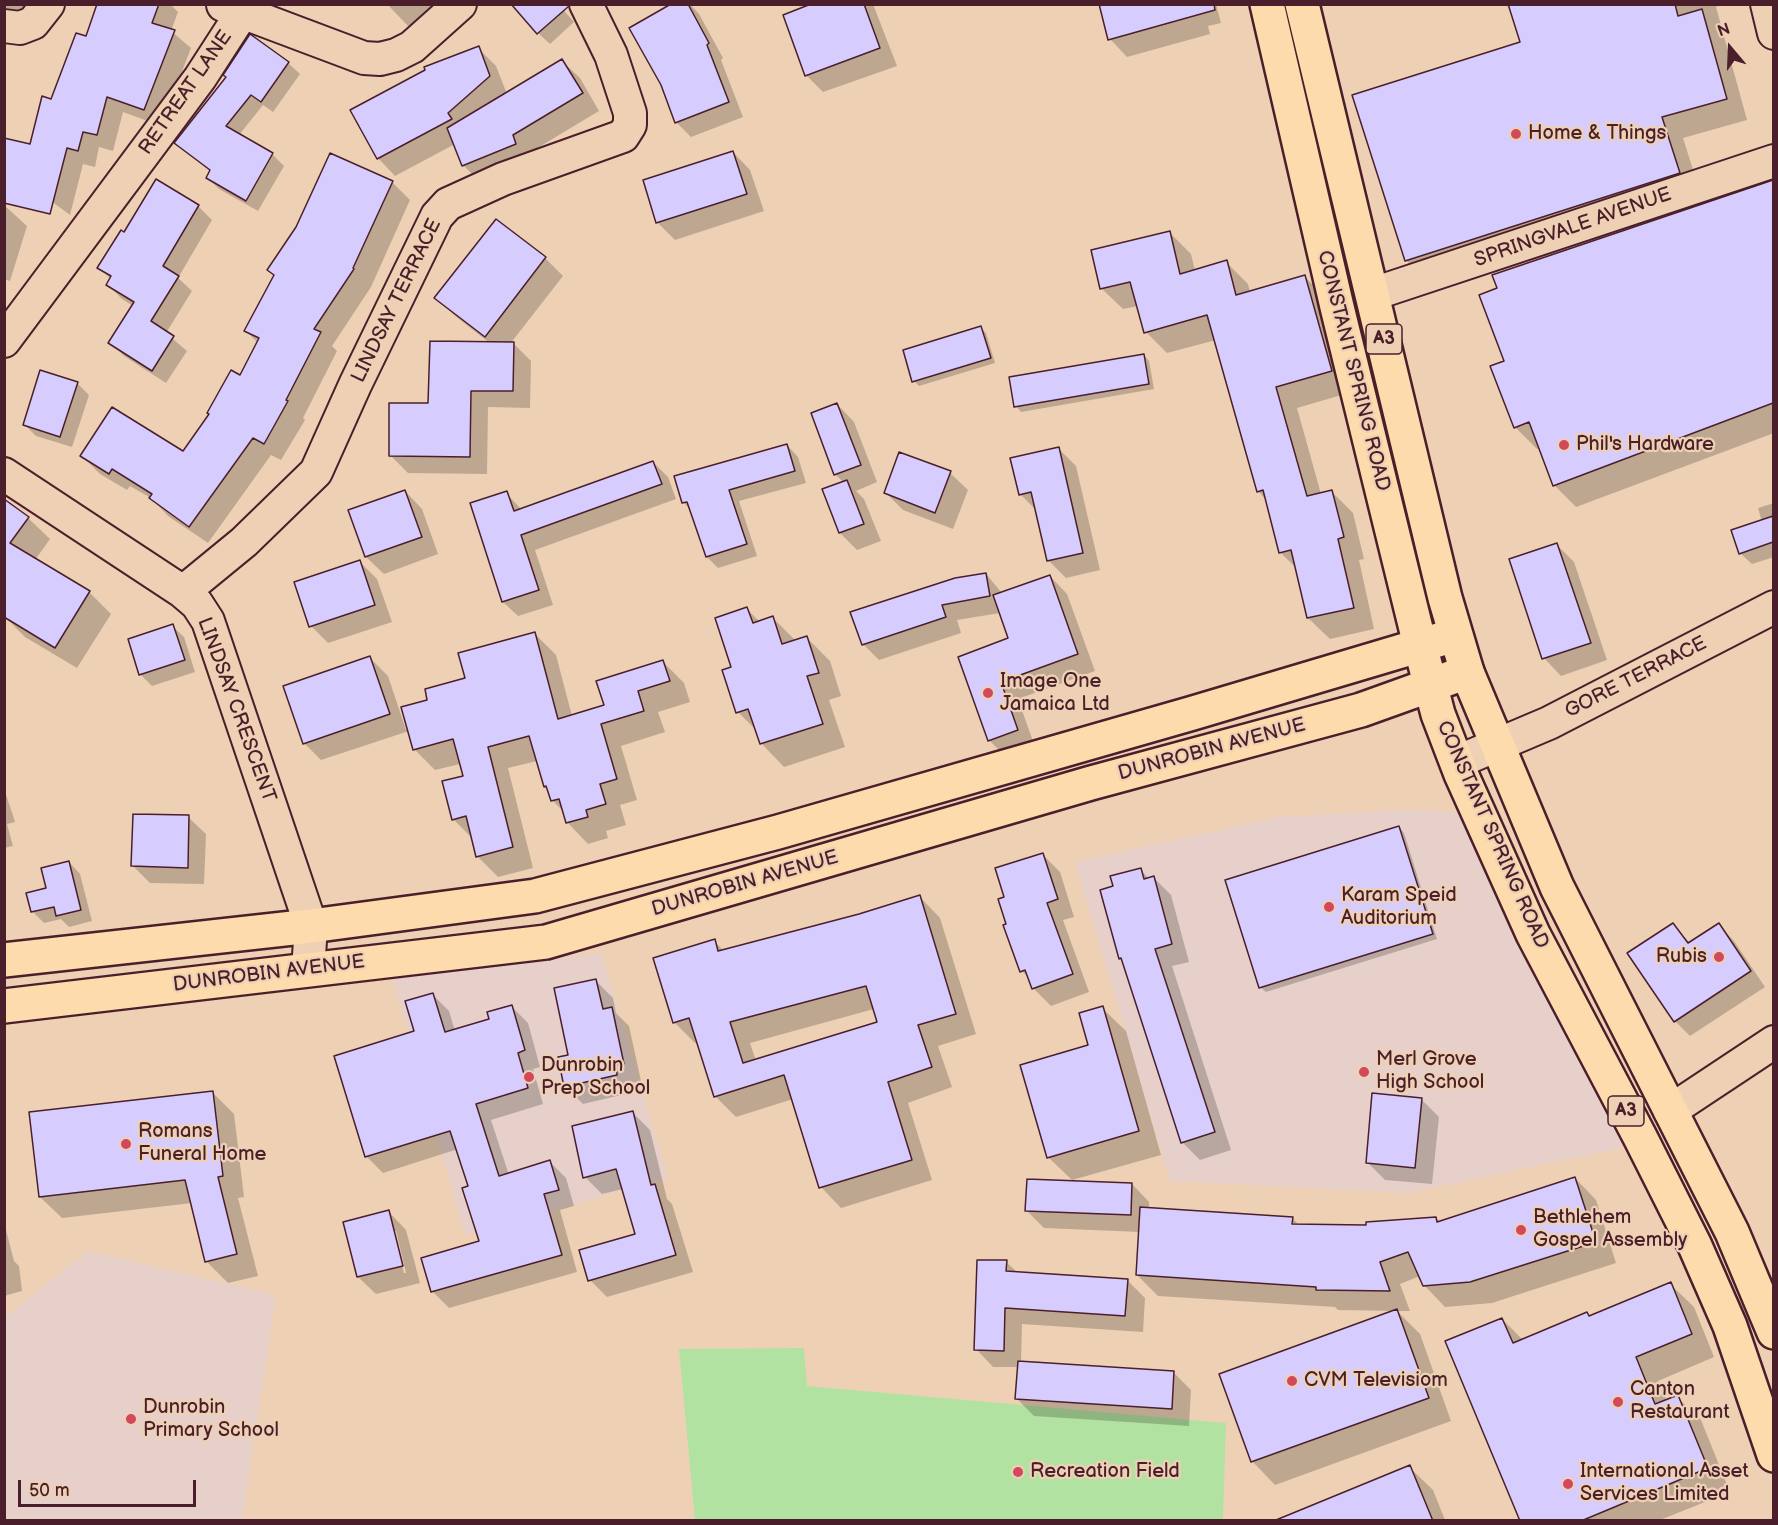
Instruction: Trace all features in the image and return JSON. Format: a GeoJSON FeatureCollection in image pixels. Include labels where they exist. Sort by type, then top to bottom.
{"type":"FeatureCollection","features":[{"type":"Feature","properties":{"kind":"main road","name":"CONSTANT SPRING ROAD"},"geometry":{"type":"LineString","coordinates":[[1267,4],[1340,318],[1430,685],[1457,762],[1533,934],[1695,1246],[1730,1326],[1773,1455]]}},
{"type":"Feature","properties":{"kind":"main road","name":"CONSTANT SPRING ROAD"},"geometry":{"type":"LineString","coordinates":[[1302,4],[1455,635],[1467,672],[1557,887],[1732,1232],[1773,1332]]}},
{"type":"Feature","properties":{"kind":"main road","name":"DUNROBIN AVENUE"},"geometry":{"type":"LineString","coordinates":[[4,960],[311,926],[535,896],[778,832],[1455,635]]}},
{"type":"Feature","properties":{"kind":"main road","name":"DUNROBIN AVENUE"},"geometry":{"type":"LineString","coordinates":[[4,1006],[546,942],[1092,783],[1361,710],[1467,672]]}},
{"type":"Feature","properties":{"kind":"street"},"geometry":{"type":"LineString","coordinates":[[4,26],[20,28],[33,23],[48,4]]}},
{"type":"Feature","properties":{"kind":"street","name":"RETREAT LANE"},"geometry":{"type":"LineString","coordinates":[[4,341],[200,78],[232,9],[364,58],[380,59],[396,56],[412,47],[460,4]]}},
{"type":"Feature","properties":{"kind":"street","name":"LINDSAY TERRACE"},"geometry":{"type":"LineString","coordinates":[[183,592],[244,542],[316,471],[355,385],[438,216],[448,204],[503,179],[623,136],[630,125],[630,113],[611,55],[586,4]]}},
{"type":"Feature","properties":{"kind":"street"},"geometry":{"type":"LineString","coordinates":[[1767,4],[1773,33]]}},
{"type":"Feature","properties":{"kind":"street","name":"SPRINGVALE AVENUE"},"geometry":{"type":"LineString","coordinates":[[1373,294],[1773,160]]}},
{"type":"Feature","properties":{"kind":"street","name":"LINDSAY CRESCENT"},"geometry":{"type":"LineString","coordinates":[[4,474],[183,592],[197,604],[208,621],[311,926],[308,970]]}},
{"type":"Feature","properties":{"kind":"street","name":"GORE TERRACE"},"geometry":{"type":"LineString","coordinates":[[1457,762],[1549,723],[1773,607]]}},
{"type":"Feature","properties":{"kind":"street"},"geometry":{"type":"LineString","coordinates":[[1670,1111],[1773,1042]]}},
{"type":"Feature","properties":{"kind":"shaded area","name":"Merl Grove High School"},"geometry":{"type":"Polygon","coordinates":[[[1402,810],[1458,812],[1551,998],[1630,1146],[1408,1193],[1170,1181],[1075,862],[1279,817],[1402,810]]]}},
{"type":"Feature","properties":{"kind":"shaded area","name":"Dunrobin Prep School"},"geometry":{"type":"Polygon","coordinates":[[[601,953],[668,1178],[465,1235],[392,977],[601,953]]]}},
{"type":"Feature","properties":{"kind":"shaded area","name":"Dunrobin Primary School"},"geometry":{"type":"Polygon","coordinates":[[[88,1251],[276,1295],[242,1520],[5,1520],[5,1317],[88,1251]]]}},
{"type":"Feature","properties":{"kind":"green space","name":"Recreation Field"},"geometry":{"type":"Polygon","coordinates":[[[804,1348],[807,1386],[1226,1423],[1223,1520],[695,1520],[679,1349],[804,1348]]]}},
{"type":"Feature","properties":{"kind":"building"},"geometry":{"type":"Polygon","coordinates":[[[97,4],[159,4],[152,23],[175,30],[144,110],[107,97],[97,135],[83,132],[78,151],[67,148],[50,214],[4,203],[4,138],[30,144],[42,96],[51,99],[76,33],[86,36],[97,4]]]}},
{"type":"Feature","properties":{"kind":"building"},"geometry":{"type":"Polygon","coordinates":[[[511,4],[568,4],[569,6],[537,34],[511,4]]]}},
{"type":"Feature","properties":{"kind":"building"},"geometry":{"type":"Polygon","coordinates":[[[671,4],[688,4],[709,43],[707,45],[729,102],[675,123],[661,85],[629,28],[671,4]]]}},
{"type":"Feature","properties":{"kind":"building"},"geometry":{"type":"Polygon","coordinates":[[[811,4],[864,4],[880,48],[805,76],[783,15],[811,4]]]}},
{"type":"Feature","properties":{"kind":"building"},"geometry":{"type":"Polygon","coordinates":[[[1099,4],[1214,4],[1215,10],[1108,40],[1099,4]]]}},
{"type":"Feature","properties":{"kind":"building","name":"Home & Things"},"geometry":{"type":"Polygon","coordinates":[[[1508,4],[1675,4],[1678,16],[1702,9],[1727,99],[1662,117],[1680,173],[1405,261],[1352,95],[1520,42],[1508,4]]]}},
{"type":"Feature","properties":{"kind":"building"},"geometry":{"type":"Polygon","coordinates":[[[250,34],[289,62],[261,102],[251,95],[226,126],[273,153],[246,201],[206,178],[210,170],[174,143],[226,77],[223,75],[250,34]]]}},
{"type":"Feature","properties":{"kind":"building"},"geometry":{"type":"Polygon","coordinates":[[[479,46],[490,76],[448,113],[452,119],[377,159],[350,110],[425,70],[424,67],[479,46]]]}},
{"type":"Feature","properties":{"kind":"building"},"geometry":{"type":"Polygon","coordinates":[[[562,59],[583,93],[513,135],[516,144],[462,166],[447,128],[562,59]]]}},
{"type":"Feature","properties":{"kind":"building"},"geometry":{"type":"Polygon","coordinates":[[[733,151],[747,194],[656,223],[643,180],[733,151]]]}},
{"type":"Feature","properties":{"kind":"building"},"geometry":{"type":"Polygon","coordinates":[[[330,153],[393,181],[354,269],[314,329],[321,332],[286,400],[288,401],[264,444],[253,438],[189,527],[149,498],[152,494],[112,469],[109,474],[80,456],[112,407],[183,451],[209,414],[207,413],[231,370],[240,375],[259,338],[244,331],[274,275],[267,270],[296,227],[330,153]]]}},
{"type":"Feature","properties":{"kind":"building"},"geometry":{"type":"Polygon","coordinates":[[[156,179],[199,205],[163,266],[179,276],[151,321],[174,336],[152,371],[108,343],[134,302],[106,285],[111,276],[97,268],[121,230],[124,232],[156,179]]]}},
{"type":"Feature","properties":{"kind":"building"},"geometry":{"type":"Polygon","coordinates":[[[1773,180],[1773,403],[1553,486],[1529,422],[1514,428],[1490,366],[1504,361],[1479,295],[1497,288],[1492,275],[1773,180]]]}},
{"type":"Feature","properties":{"kind":"building"},"geometry":{"type":"Polygon","coordinates":[[[496,219],[546,257],[485,337],[434,298],[496,219]]]}},
{"type":"Feature","properties":{"kind":"building"},"geometry":{"type":"Polygon","coordinates":[[[1170,231],[1180,274],[1227,260],[1236,295],[1305,275],[1332,371],[1276,387],[1307,496],[1332,490],[1344,537],[1338,539],[1354,608],[1307,618],[1291,550],[1279,553],[1263,490],[1257,492],[1207,315],[1144,333],[1130,282],[1100,289],[1091,250],[1170,231]]]}},
{"type":"Feature","properties":{"kind":"building"},"geometry":{"type":"Polygon","coordinates":[[[981,326],[991,358],[912,382],[903,350],[981,326]]]}},
{"type":"Feature","properties":{"kind":"building"},"geometry":{"type":"Polygon","coordinates":[[[430,341],[514,342],[513,391],[471,391],[470,457],[389,456],[389,403],[428,403],[430,341]]]}},
{"type":"Feature","properties":{"kind":"building"},"geometry":{"type":"Polygon","coordinates":[[[1144,354],[1149,384],[1014,407],[1009,377],[1144,354]]]}},
{"type":"Feature","properties":{"kind":"building"},"geometry":{"type":"Polygon","coordinates":[[[40,370],[78,382],[60,437],[23,425],[40,370]]]}},
{"type":"Feature","properties":{"kind":"building"},"geometry":{"type":"Polygon","coordinates":[[[837,403],[861,465],[834,475],[811,413],[837,403]]]}},
{"type":"Feature","properties":{"kind":"building"},"geometry":{"type":"Polygon","coordinates":[[[787,444],[795,471],[729,490],[747,544],[706,557],[687,502],[682,503],[674,476],[787,444]]]}},
{"type":"Feature","properties":{"kind":"building"},"geometry":{"type":"Polygon","coordinates":[[[1059,447],[1083,553],[1047,561],[1031,492],[1019,495],[1010,458],[1059,447]]]}},
{"type":"Feature","properties":{"kind":"building"},"geometry":{"type":"Polygon","coordinates":[[[899,452],[951,471],[935,513],[884,493],[899,452]]]}},
{"type":"Feature","properties":{"kind":"building"},"geometry":{"type":"Polygon","coordinates":[[[653,461],[662,484],[521,535],[539,590],[502,602],[470,503],[507,491],[514,511],[653,461]]]}},
{"type":"Feature","properties":{"kind":"building"},"geometry":{"type":"Polygon","coordinates":[[[847,480],[864,524],[839,533],[822,489],[847,480]]]}},
{"type":"Feature","properties":{"kind":"building"},"geometry":{"type":"Polygon","coordinates":[[[405,490],[422,537],[365,557],[348,510],[405,490]]]}},
{"type":"Feature","properties":{"kind":"building"},"geometry":{"type":"Polygon","coordinates":[[[4,499],[29,517],[10,543],[90,591],[55,648],[4,617],[4,499]]]}},
{"type":"Feature","properties":{"kind":"building"},"geometry":{"type":"Polygon","coordinates":[[[1773,516],[1773,542],[1739,554],[1731,530],[1773,516]]]}},
{"type":"Feature","properties":{"kind":"building"},"geometry":{"type":"Polygon","coordinates":[[[1557,543],[1591,643],[1542,659],[1509,559],[1557,543]]]}},
{"type":"Feature","properties":{"kind":"building"},"geometry":{"type":"Polygon","coordinates":[[[360,560],[375,605],[309,627],[294,582],[360,560]]]}},
{"type":"Feature","properties":{"kind":"building"},"geometry":{"type":"Polygon","coordinates":[[[986,573],[990,596],[942,605],[946,617],[862,645],[850,612],[955,578],[986,573]]]}},
{"type":"Feature","properties":{"kind":"building"},"geometry":{"type":"Polygon","coordinates":[[[1050,575],[1078,654],[1001,682],[1018,730],[988,741],[958,657],[1008,638],[993,595],[1050,575]]]}},
{"type":"Feature","properties":{"kind":"building"},"geometry":{"type":"Polygon","coordinates":[[[747,607],[753,623],[773,616],[782,644],[807,636],[819,673],[807,676],[823,724],[760,744],[748,709],[736,713],[722,670],[731,667],[715,618],[747,607]]]}},
{"type":"Feature","properties":{"kind":"building"},"geometry":{"type":"Polygon","coordinates":[[[173,624],[185,660],[139,675],[128,639],[173,624]]]}},
{"type":"Feature","properties":{"kind":"building"},"geometry":{"type":"Polygon","coordinates":[[[535,632],[558,719],[604,705],[596,681],[663,660],[670,681],[638,691],[644,711],[601,724],[617,779],[600,784],[606,804],[586,810],[588,817],[566,823],[559,799],[551,801],[546,786],[544,787],[529,736],[488,747],[513,847],[476,857],[466,816],[452,820],[442,781],[463,776],[453,739],[413,750],[401,707],[427,700],[425,689],[465,678],[458,653],[535,632]]]}},
{"type":"Feature","properties":{"kind":"building"},"geometry":{"type":"Polygon","coordinates":[[[370,656],[390,714],[303,744],[283,686],[370,656]]]}},
{"type":"Feature","properties":{"kind":"building"},"geometry":{"type":"Polygon","coordinates":[[[133,814],[189,815],[188,868],[131,866],[133,814]]]}},
{"type":"Feature","properties":{"kind":"building","name":"Karam Speid Auditorium"},"geometry":{"type":"Polygon","coordinates":[[[1399,826],[1433,934],[1259,988],[1225,880],[1399,826]]]}},
{"type":"Feature","properties":{"kind":"building"},"geometry":{"type":"Polygon","coordinates":[[[1043,853],[1058,899],[1047,903],[1073,974],[1032,989],[1025,970],[1020,972],[1003,925],[1006,924],[998,899],[1004,897],[995,868],[1043,853]]]}},
{"type":"Feature","properties":{"kind":"building"},"geometry":{"type":"Polygon","coordinates":[[[69,861],[81,910],[56,916],[54,907],[31,912],[26,893],[46,888],[41,868],[69,861]]]}},
{"type":"Feature","properties":{"kind":"building"},"geometry":{"type":"Polygon","coordinates":[[[1141,868],[1144,879],[1154,876],[1172,944],[1155,949],[1215,1132],[1181,1143],[1121,958],[1119,959],[1100,890],[1113,886],[1110,876],[1141,868]]]}},
{"type":"Feature","properties":{"kind":"building"},"geometry":{"type":"Polygon","coordinates":[[[920,895],[956,1014],[918,1025],[932,1067],[888,1082],[912,1160],[819,1188],[784,1075],[714,1097],[689,1018],[673,1023],[653,958],[715,939],[718,951],[859,914],[920,895]],[[866,986],[730,1022],[743,1063],[877,1022],[866,986]]]}},
{"type":"Feature","properties":{"kind":"building","name":"Rubis"},"geometry":{"type":"Polygon","coordinates":[[[1673,923],[1688,943],[1719,923],[1751,971],[1674,1022],[1627,953],[1673,923]]]}},
{"type":"Feature","properties":{"kind":"building"},"geometry":{"type":"Polygon","coordinates":[[[596,979],[603,1009],[612,1007],[624,1064],[616,1065],[617,1075],[564,1087],[558,1057],[568,1055],[554,988],[596,979]]]}},
{"type":"Feature","properties":{"kind":"building"},"geometry":{"type":"Polygon","coordinates":[[[433,993],[445,1032],[489,1019],[487,1012],[512,1005],[525,1050],[518,1053],[528,1088],[476,1104],[499,1176],[550,1160],[559,1190],[544,1194],[562,1255],[431,1292],[421,1258],[479,1241],[462,1188],[468,1186],[450,1131],[365,1157],[334,1056],[414,1031],[405,1001],[433,993]]]}},
{"type":"Feature","properties":{"kind":"building"},"geometry":{"type":"Polygon","coordinates":[[[1103,1006],[1139,1131],[1047,1158],[1020,1065],[1088,1045],[1079,1013],[1103,1006]]]}},
{"type":"Feature","properties":{"kind":"building","name":"Romans Funeral Home"},"geometry":{"type":"Polygon","coordinates":[[[213,1091],[223,1176],[218,1177],[237,1254],[205,1262],[185,1180],[39,1197],[29,1112],[213,1091]]]}},
{"type":"Feature","properties":{"kind":"building"},"geometry":{"type":"Polygon","coordinates":[[[1372,1093],[1422,1098],[1415,1168],[1366,1163],[1372,1093]]]}},
{"type":"Feature","properties":{"kind":"building"},"geometry":{"type":"Polygon","coordinates":[[[633,1111],[651,1185],[655,1184],[676,1255],[588,1281],[579,1250],[635,1234],[616,1169],[583,1178],[572,1126],[633,1111]]]}},
{"type":"Feature","properties":{"kind":"building"},"geometry":{"type":"Polygon","coordinates":[[[1575,1177],[1596,1242],[1470,1282],[1423,1286],[1408,1252],[1380,1262],[1390,1291],[1316,1290],[1316,1287],[1136,1275],[1140,1207],[1293,1217],[1292,1224],[1366,1225],[1366,1222],[1436,1217],[1437,1222],[1575,1177]]]}},
{"type":"Feature","properties":{"kind":"building"},"geometry":{"type":"Polygon","coordinates":[[[1027,1179],[1132,1183],[1131,1215],[1025,1211],[1027,1179]]]}},
{"type":"Feature","properties":{"kind":"building"},"geometry":{"type":"Polygon","coordinates":[[[389,1210],[403,1266],[357,1277],[343,1222],[389,1210]]]}},
{"type":"Feature","properties":{"kind":"building"},"geometry":{"type":"Polygon","coordinates":[[[977,1260],[1007,1260],[1006,1271],[1128,1279],[1125,1316],[1005,1308],[1004,1351],[974,1350],[977,1260]]]}},
{"type":"Feature","properties":{"kind":"building"},"geometry":{"type":"Polygon","coordinates":[[[1671,1282],[1692,1334],[1636,1357],[1655,1404],[1678,1395],[1708,1468],[1581,1521],[1520,1521],[1445,1341],[1502,1318],[1513,1343],[1587,1312],[1589,1316],[1671,1282]]]}},
{"type":"Feature","properties":{"kind":"building"},"geometry":{"type":"Polygon","coordinates":[[[1397,1309],[1429,1398],[1251,1462],[1219,1374],[1397,1309]]]}},
{"type":"Feature","properties":{"kind":"building"},"geometry":{"type":"Polygon","coordinates":[[[1018,1361],[1174,1371],[1172,1409],[1015,1399],[1018,1361]]]}},
{"type":"Feature","properties":{"kind":"building"},"geometry":{"type":"Polygon","coordinates":[[[1410,1465],[1433,1521],[1276,1521],[1276,1520],[1410,1465]]]}},
{"type":"Feature","properties":{"kind":"place","name":"Home & Things"},"geometry":{"type":"Point","coordinates":[1516,134]}},
{"type":"Feature","properties":{"kind":"place","name":"Phil's Hardware"},"geometry":{"type":"Point","coordinates":[1564,445]}},
{"type":"Feature","properties":{"kind":"place","name":"Image One Jamaica Ltd"},"geometry":{"type":"Point","coordinates":[988,693]}},
{"type":"Feature","properties":{"kind":"place","name":"Karam Speid Auditorium"},"geometry":{"type":"Point","coordinates":[1329,907]}},
{"type":"Feature","properties":{"kind":"place","name":"Rubis"},"geometry":{"type":"Point","coordinates":[1719,957]}},
{"type":"Feature","properties":{"kind":"place","name":"Merl Grove High School"},"geometry":{"type":"Point","coordinates":[1364,1072]}},
{"type":"Feature","properties":{"kind":"place","name":"Dunrobin Prep School"},"geometry":{"type":"Point","coordinates":[529,1077]}},
{"type":"Feature","properties":{"kind":"place","name":"Romans Funeral Home"},"geometry":{"type":"Point","coordinates":[126,1144]}},
{"type":"Feature","properties":{"kind":"place","name":"Bethlehem Gospel Assembly"},"geometry":{"type":"Point","coordinates":[1521,1230]}},
{"type":"Feature","properties":{"kind":"place","name":"CVM Televisiom"},"geometry":{"type":"Point","coordinates":[1292,1381]}},
{"type":"Feature","properties":{"kind":"place","name":"Canton Restaurant"},"geometry":{"type":"Point","coordinates":[1618,1402]}},
{"type":"Feature","properties":{"kind":"place","name":"Dunrobin Primary School"},"geometry":{"type":"Point","coordinates":[131,1419]}},
{"type":"Feature","properties":{"kind":"place","name":"Recreation Field"},"geometry":{"type":"Point","coordinates":[1018,1472]}},
{"type":"Feature","properties":{"kind":"place","name":"International Asset Services Limited"},"geometry":{"type":"Point","coordinates":[1568,1484]}}]}
